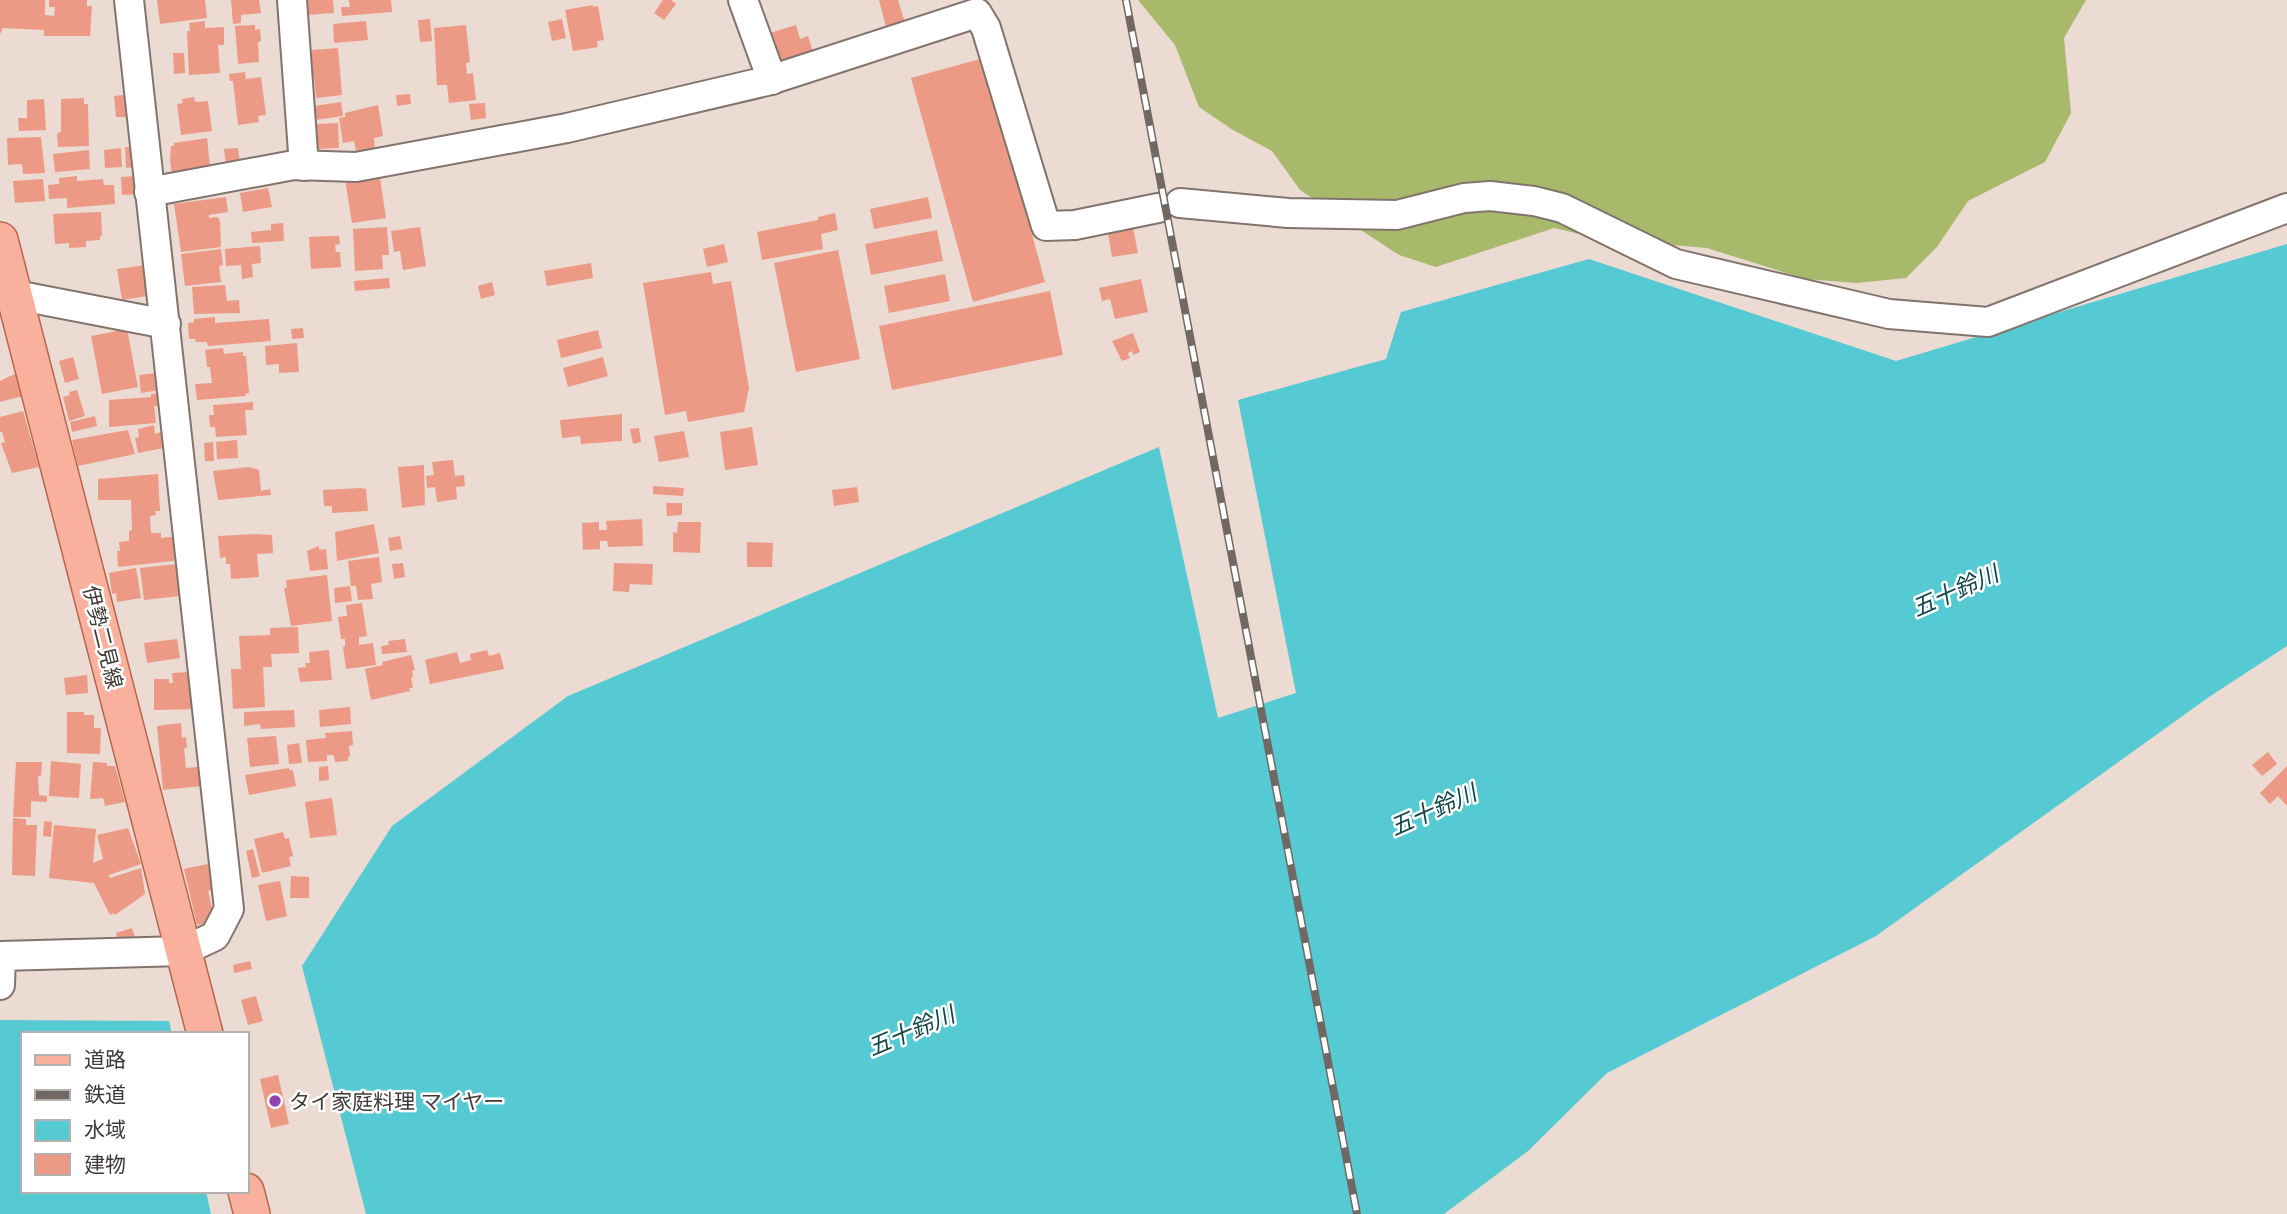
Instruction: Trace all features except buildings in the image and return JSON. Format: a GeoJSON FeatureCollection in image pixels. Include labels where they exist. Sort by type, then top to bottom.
{"type":"FeatureCollection","features":[{"type":"Feature","properties":{"kind":"main road","name":"伊勢二見線"},"geometry":{"type":"LineString","coordinates":[[0,240],[8,293],[204,1032]]}},
{"type":"Feature","properties":{"kind":"main road"},"geometry":{"type":"LineString","coordinates":[[247,1193],[252,1214]]}},
{"type":"Feature","properties":{"kind":"street"},"geometry":{"type":"LineString","coordinates":[[1,985],[1,956],[183,951],[215,936],[229,909],[129,0]]}},
{"type":"Feature","properties":{"kind":"street"},"geometry":{"type":"LineString","coordinates":[[292,0],[304,166]]}},
{"type":"Feature","properties":{"kind":"street"},"geometry":{"type":"LineString","coordinates":[[743,0],[772,79]]}},
{"type":"Feature","properties":{"kind":"street"},"geometry":{"type":"LineString","coordinates":[[149,192],[294,165],[356,167],[567,128],[772,79],[977,13],[986,28],[1046,226],[1075,225],[1169,206],[1288,213],[1397,215],[1464,198],[1490,196],[1534,201],[1562,208],[1676,264],[1889,314],[1989,322],[2287,208]]}},
{"type":"Feature","properties":{"kind":"street"},"geometry":{"type":"LineString","coordinates":[[8,293],[166,324]]}},
{"type":"Feature","properties":{"kind":"green space"},"geometry":{"type":"Polygon","coordinates":[[[1138,0],[2086,0],[2064,38],[2071,113],[2045,162],[1968,201],[1937,247],[1906,278],[1856,283],[1805,279],[1707,248],[1601,239],[1554,228],[1436,267],[1399,255],[1300,190],[1272,151],[1233,130],[1199,107],[1175,45],[1138,0]]]}},
{"type":"Feature","properties":{"kind":"water","name":"五十鈴川"},"geometry":{"type":"Polygon","coordinates":[[[2287,244],[2287,646],[2209,697],[1876,936],[1607,1073],[1528,1151],[1444,1214],[366,1214],[302,966],[392,826],[568,696],[1159,447],[1218,718],[1296,693],[1238,400],[1386,359],[1401,312],[1589,259],[1896,361],[2287,244]]]}},
{"type":"Feature","properties":{"kind":"water"},"geometry":{"type":"Polygon","coordinates":[[[0,1020],[169,1021],[172,1032],[21,1032],[21,1193],[206,1193],[211,1214],[0,1214],[0,1020]]]}},
{"type":"Feature","properties":{"kind":"railway"},"geometry":{"type":"LineString","coordinates":[[1126,0],[1357,1214]]}},
{"type":"Feature","properties":{"kind":"place","name":"タイ家庭料理 マイヤー"},"geometry":{"type":"Point","coordinates":[275,1101]}}]}
